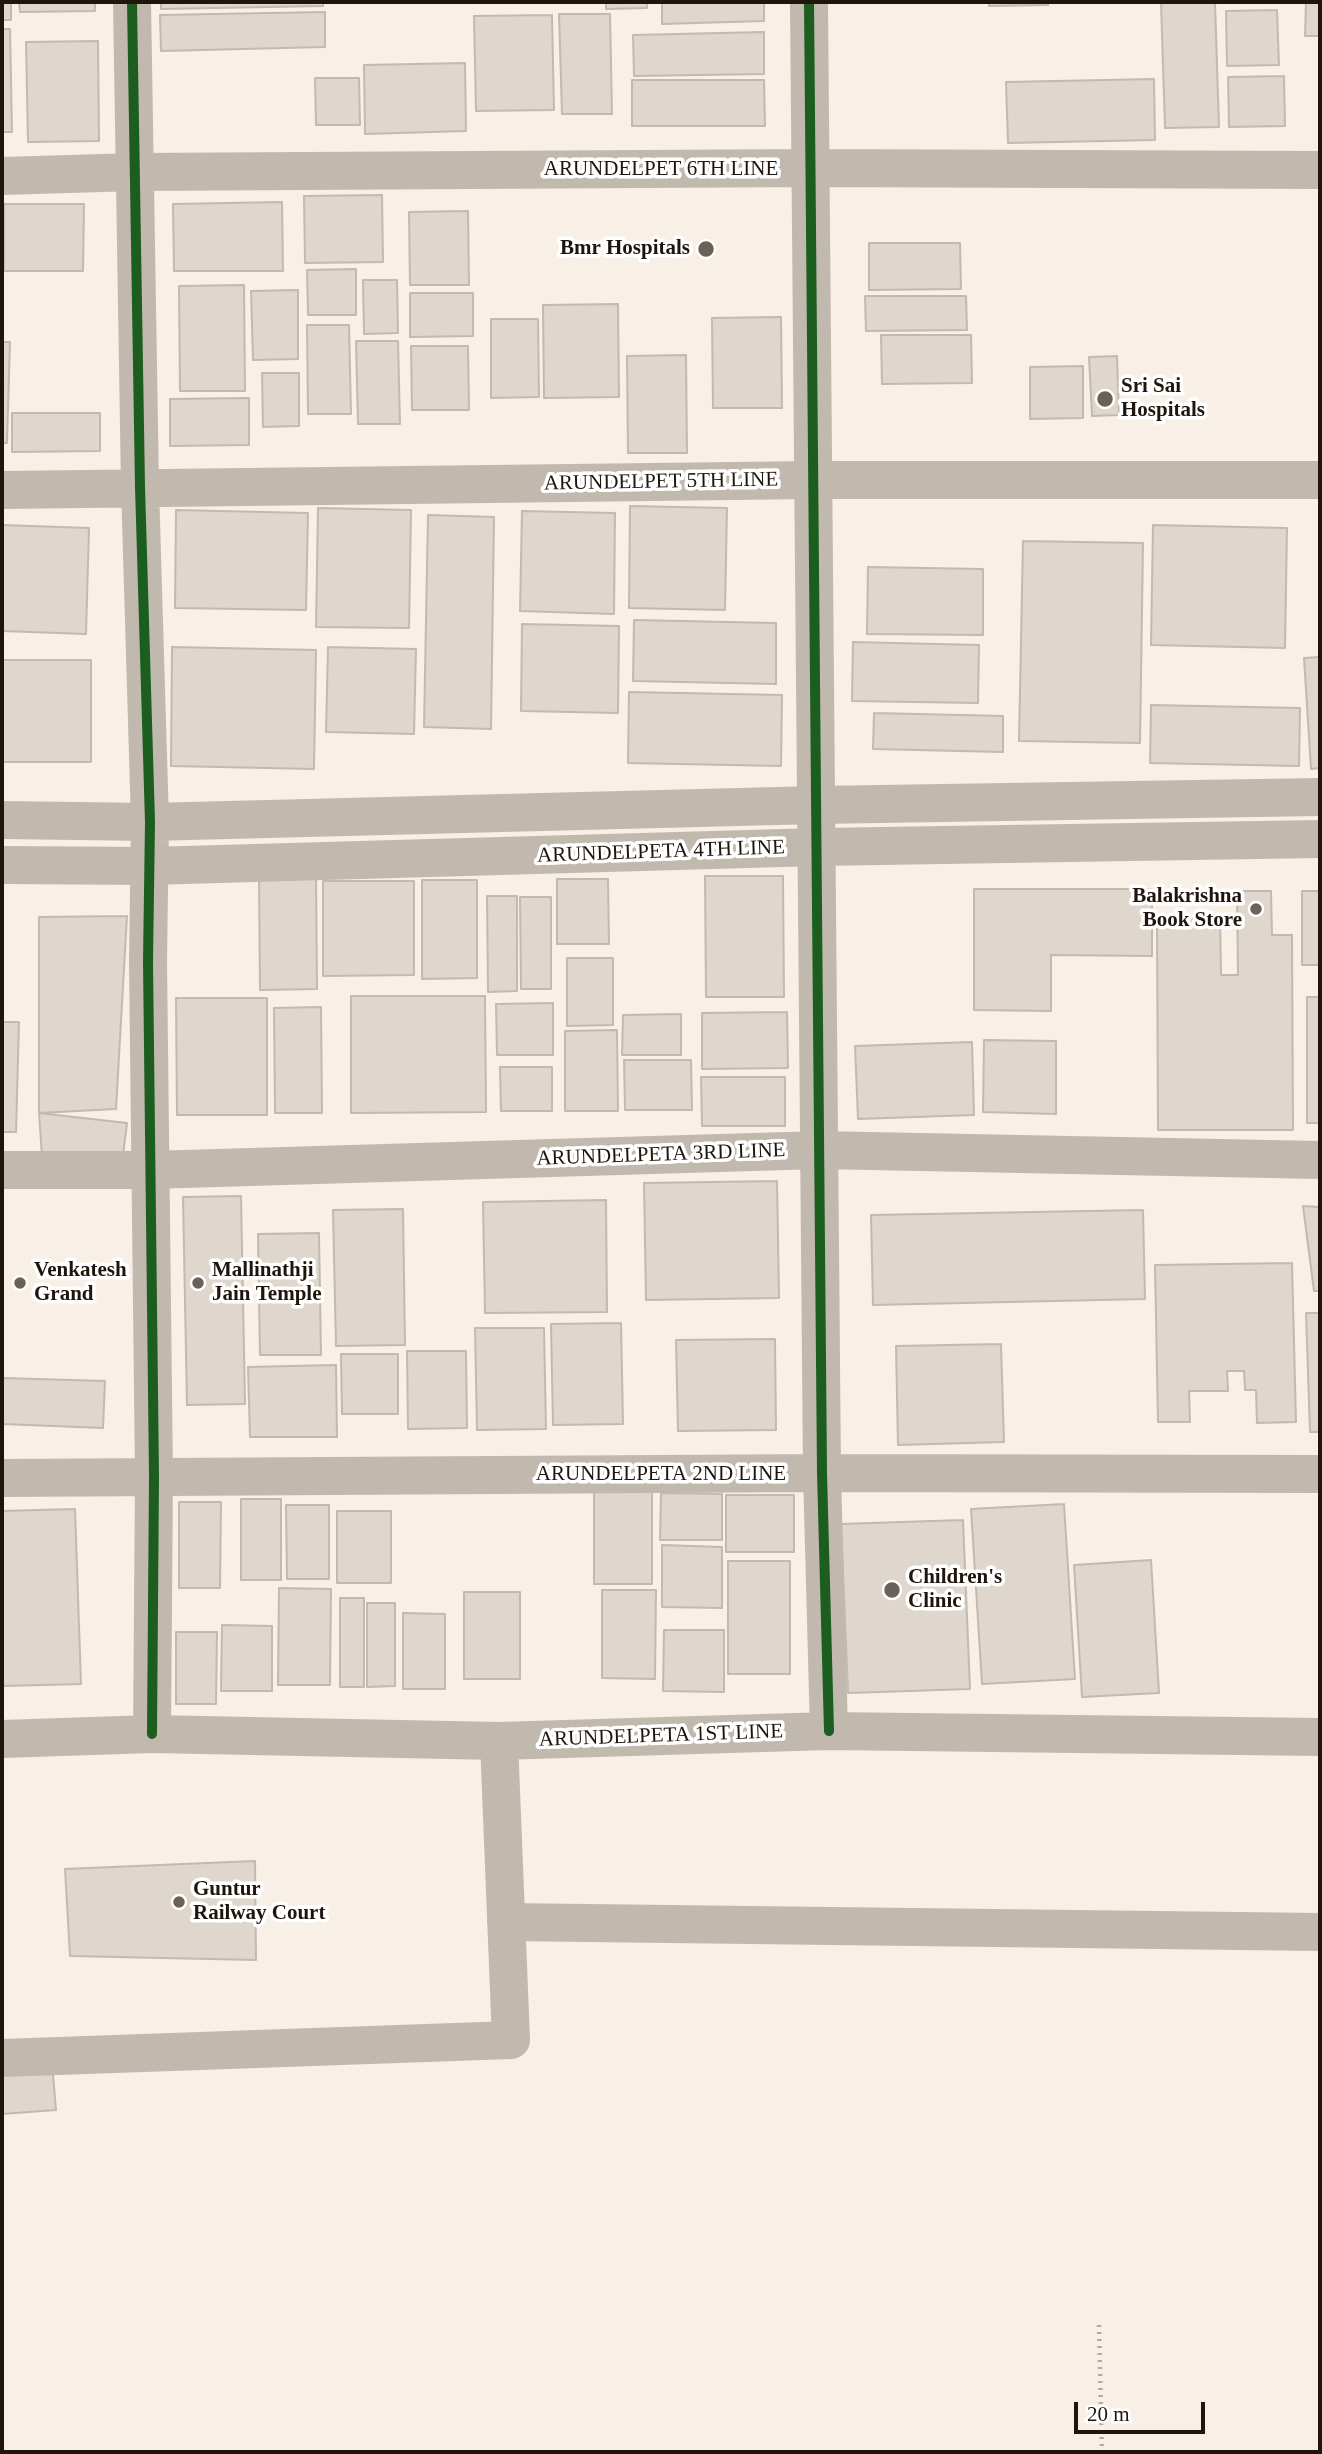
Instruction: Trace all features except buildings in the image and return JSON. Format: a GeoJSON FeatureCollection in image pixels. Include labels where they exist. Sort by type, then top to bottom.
{"type":"FeatureCollection","features":[{"type":"Feature","properties":{"kind":"street"},"geometry":{"type":"LineString","coordinates":[[132,2],[149,822],[150,1170],[155,1477],[152,1734]]}},
{"type":"Feature","properties":{"kind":"street"},"geometry":{"type":"LineString","coordinates":[[809,2],[822,1473],[828,1731]]}},
{"type":"Feature","properties":{"kind":"street","name":"ARUNDELPET 6TH LINE"},"geometry":{"type":"LineString","coordinates":[[2,176],[136,172],[811,168],[1320,170]]}},
{"type":"Feature","properties":{"kind":"street","name":"ARUNDELPET 5TH LINE"},"geometry":{"type":"LineString","coordinates":[[2,490],[814,480],[1320,480]]}},
{"type":"Feature","properties":{"kind":"street","name":"ARUNDELPETA 4TH LINE"},"geometry":{"type":"LineString","coordinates":[[2,820],[149,822],[817,805],[1320,797]]}},
{"type":"Feature","properties":{"kind":"street","name":"ARUNDELPETA 4TH LINE"},"geometry":{"type":"LineString","coordinates":[[2,865],[149,866],[818,847],[1320,839]]}},
{"type":"Feature","properties":{"kind":"street","name":"ARUNDELPETA 3RD LINE"},"geometry":{"type":"LineString","coordinates":[[2,1170],[150,1170],[820,1150],[1320,1160]]}},
{"type":"Feature","properties":{"kind":"street","name":"ARUNDELPETA 2ND LINE"},"geometry":{"type":"LineString","coordinates":[[2,1478],[822,1473],[1320,1475]]}},
{"type":"Feature","properties":{"kind":"street","name":"ARUNDELPETA 1ST LINE"},"geometry":{"type":"LineString","coordinates":[[2,1739],[152,1734],[499,1741],[828,1731],[1320,1737]]}},
{"type":"Feature","properties":{"kind":"street"},"geometry":{"type":"LineString","coordinates":[[2,2058],[511,2039],[499,1741]]}},
{"type":"Feature","properties":{"kind":"street"},"geometry":{"type":"LineString","coordinates":[[506,1922],[1320,1932]]}},
{"type":"Feature","properties":{"kind":"path"},"geometry":{"type":"LineString","coordinates":[[1099,2325],[1102,2452]]}},
{"type":"Feature","properties":{"kind":"cycle path"},"geometry":{"type":"LineString","coordinates":[[132,2],[140,487],[150,822],[148,961],[154,1477],[152,1734]]}},
{"type":"Feature","properties":{"kind":"cycle path"},"geometry":{"type":"LineString","coordinates":[[809,2],[822,1473],[829,1731]]}},
{"type":"Feature","properties":{"kind":"place","name":"Bmr Hospitals"},"geometry":{"type":"Point","coordinates":[706,249]}},
{"type":"Feature","properties":{"kind":"place","name":"Sri Sai Hospitals"},"geometry":{"type":"Point","coordinates":[1105,399]}},
{"type":"Feature","properties":{"kind":"place","name":"Balakrishna Book Store"},"geometry":{"type":"Point","coordinates":[1256,909]}},
{"type":"Feature","properties":{"kind":"place","name":"Venkatesh Grand"},"geometry":{"type":"Point","coordinates":[20,1283]}},
{"type":"Feature","properties":{"kind":"place","name":"Mallinathji Jain Temple"},"geometry":{"type":"Point","coordinates":[198,1283]}},
{"type":"Feature","properties":{"kind":"place","name":"Children's Clinic"},"geometry":{"type":"Point","coordinates":[892,1590]}},
{"type":"Feature","properties":{"kind":"place","name":"Guntur Railway Court"},"geometry":{"type":"Point","coordinates":[179,1902]}}]}
